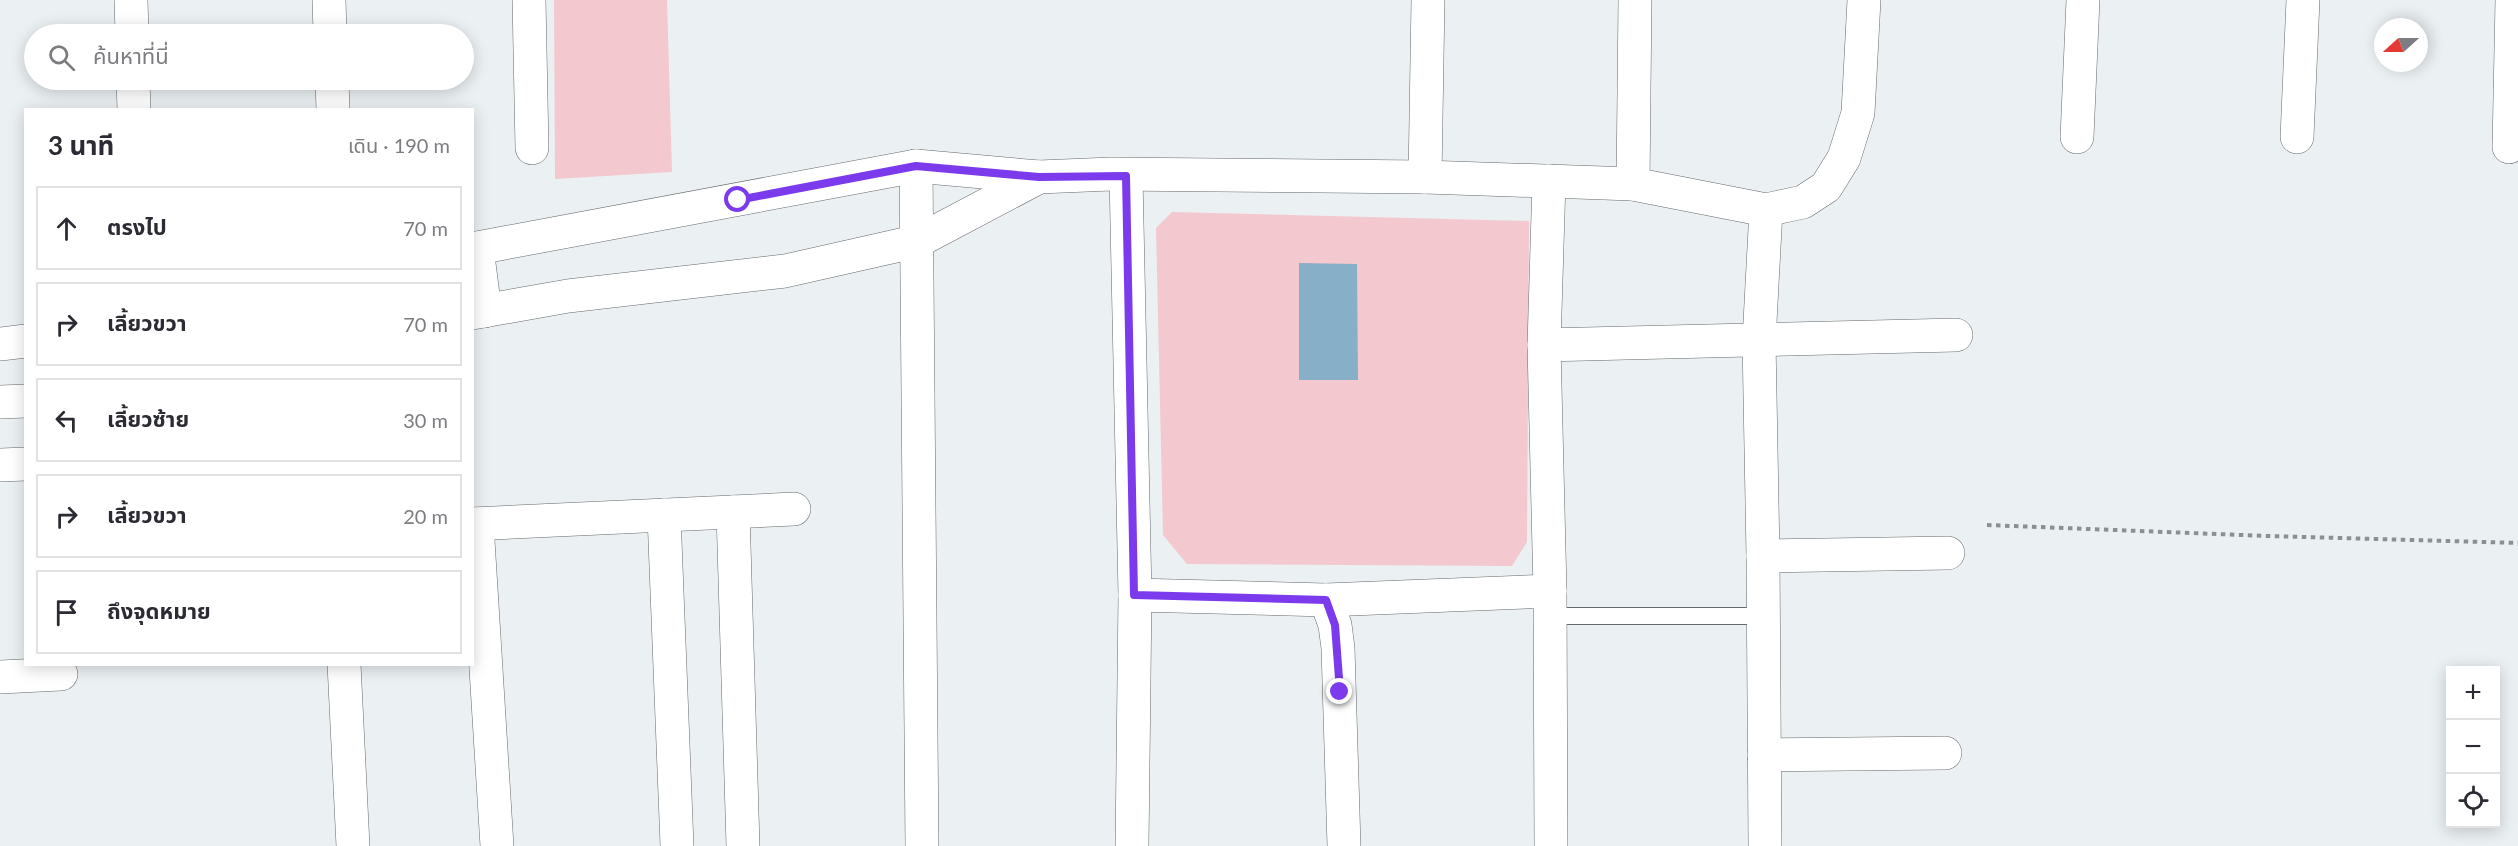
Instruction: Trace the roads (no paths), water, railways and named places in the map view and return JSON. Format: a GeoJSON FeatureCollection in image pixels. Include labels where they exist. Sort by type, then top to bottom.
{"type":"FeatureCollection","features":[{"type":"Feature","properties":{"kind":"street"},"geometry":{"type":"LineString","coordinates":[[131,0],[132,24]]}},
{"type":"Feature","properties":{"kind":"street"},"geometry":{"type":"LineString","coordinates":[[329,0],[330,24]]}},
{"type":"Feature","properties":{"kind":"street"},"geometry":{"type":"LineString","coordinates":[[529,0],[532,148]]}},
{"type":"Feature","properties":{"kind":"street"},"geometry":{"type":"LineString","coordinates":[[1425,177],[1428,0]]}},
{"type":"Feature","properties":{"kind":"street"},"geometry":{"type":"LineString","coordinates":[[1633,184],[1635,0]]}},
{"type":"Feature","properties":{"kind":"street"},"geometry":{"type":"LineString","coordinates":[[1039,177],[918,241],[784,271],[568,296],[479,312],[475,249],[916,166],[1039,177],[1425,177],[1633,184],[1766,210],[1803,202],[1826,187],[1844,159],[1858,113],[1864,0]]}},
{"type":"Feature","properties":{"kind":"street"},"geometry":{"type":"LineString","coordinates":[[2077,137],[2083,0]]}},
{"type":"Feature","properties":{"kind":"street"},"geometry":{"type":"LineString","coordinates":[[2296,137],[2303,0]]}},
{"type":"Feature","properties":{"kind":"street"},"geometry":{"type":"LineString","coordinates":[[2509,147],[2512,0]]}},
{"type":"Feature","properties":{"kind":"street"},"geometry":{"type":"LineString","coordinates":[[133,90],[134,108]]}},
{"type":"Feature","properties":{"kind":"street"},"geometry":{"type":"LineString","coordinates":[[332,90],[333,108]]}},
{"type":"Feature","properties":{"kind":"street"},"geometry":{"type":"LineString","coordinates":[[916,166],[922,846]]}},
{"type":"Feature","properties":{"kind":"street"},"geometry":{"type":"LineString","coordinates":[[1126,176],[1134,595],[1132,846]]}},
{"type":"Feature","properties":{"kind":"street"},"geometry":{"type":"LineString","coordinates":[[1549,181],[1544,345],[1550,603],[1551,846]]}},
{"type":"Feature","properties":{"kind":"street"},"geometry":{"type":"LineString","coordinates":[[1765,846],[1759,341],[1766,210]]}},
{"type":"Feature","properties":{"kind":"street"},"geometry":{"type":"LineString","coordinates":[[1544,345],[1956,335]]}},
{"type":"Feature","properties":{"kind":"street"},"geometry":{"type":"LineString","coordinates":[[0,344],[24,341]]}},
{"type":"Feature","properties":{"kind":"street"},"geometry":{"type":"LineString","coordinates":[[0,402],[24,401]]}},
{"type":"Feature","properties":{"kind":"street"},"geometry":{"type":"LineString","coordinates":[[0,465],[24,464]]}},
{"type":"Feature","properties":{"kind":"street"},"geometry":{"type":"LineString","coordinates":[[497,846],[475,524],[794,509]]}},
{"type":"Feature","properties":{"kind":"street"},"geometry":{"type":"LineString","coordinates":[[733,512],[743,846]]}},
{"type":"Feature","properties":{"kind":"street"},"geometry":{"type":"LineString","coordinates":[[664,515],[677,846]]}},
{"type":"Feature","properties":{"kind":"street"},"geometry":{"type":"LineString","coordinates":[[1763,556],[1948,553]]}},
{"type":"Feature","properties":{"kind":"street"},"geometry":{"type":"LineString","coordinates":[[1134,595],[1550,603]]}},
{"type":"Feature","properties":{"kind":"street"},"geometry":{"type":"LineString","coordinates":[[1326,600],[1335,625],[1338,648],[1344,846]]}},
{"type":"Feature","properties":{"kind":"street"},"geometry":{"type":"LineString","coordinates":[[344,666],[353,846]]}},
{"type":"Feature","properties":{"kind":"street"},"geometry":{"type":"LineString","coordinates":[[0,677],[61,674]]}},
{"type":"Feature","properties":{"kind":"street"},"geometry":{"type":"LineString","coordinates":[[1764,755],[1946,753]]}},
{"type":"Feature","properties":{"kind":"lane"},"geometry":{"type":"LineString","coordinates":[[1550,603],[1763,616]]}},
{"type":"Feature","properties":{"kind":"water"},"geometry":{"type":"Polygon","coordinates":[[[1299,263],[1357,264],[1358,380],[1299,380],[1299,263]]]}}]}
